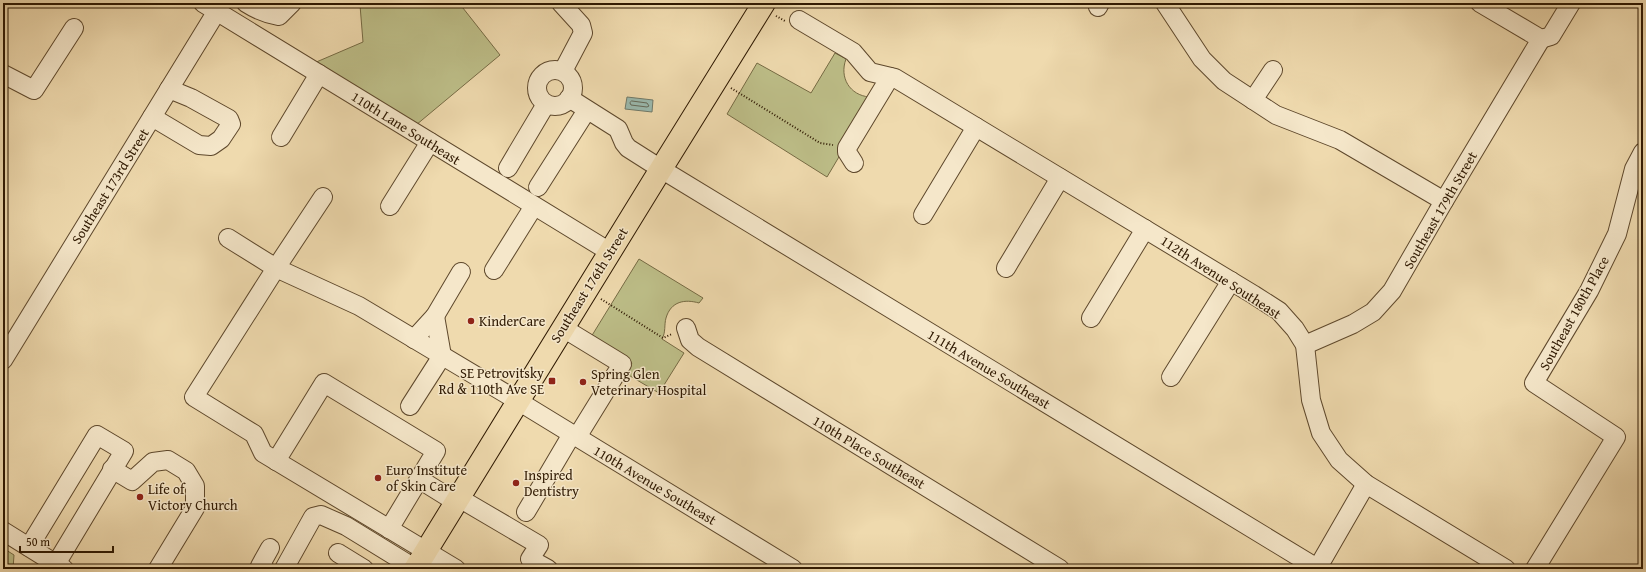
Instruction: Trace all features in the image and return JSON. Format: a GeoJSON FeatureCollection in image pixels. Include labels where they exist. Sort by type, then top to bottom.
{"type":"FeatureCollection","features":[{"type":"Feature","properties":{"kind":"main road","name":"Southeast 176th Street"},"geometry":{"type":"LineString","coordinates":[[419,563],[660,169],[763,5]]}},
{"type":"Feature","properties":{"kind":"street"},"geometry":{"type":"LineString","coordinates":[[246,3],[256,10],[269,15],[279,16],[292,3]]}},
{"type":"Feature","properties":{"kind":"street"},"geometry":{"type":"LineString","coordinates":[[561,3],[582,25],[583,33],[563,71]]}},
{"type":"Feature","properties":{"kind":"street"},"geometry":{"type":"LineString","coordinates":[[1165,3],[1202,59],[1224,81],[1276,115],[1340,140],[1444,201]]}},
{"type":"Feature","properties":{"kind":"street"},"geometry":{"type":"LineString","coordinates":[[1480,3],[1541,39],[1551,36],[1571,3]]}},
{"type":"Feature","properties":{"kind":"street","name":"110th Lane Southeast"},"geometry":{"type":"LineString","coordinates":[[210,7],[610,252]]}},
{"type":"Feature","properties":{"kind":"street","name":"Southeast 173rd Street"},"geometry":{"type":"LineString","coordinates":[[3,360],[169,89],[210,7]]}},
{"type":"Feature","properties":{"kind":"street","name":"112th Avenue Southeast"},"geometry":{"type":"LineString","coordinates":[[799,20],[852,52],[870,72],[895,78],[1279,311],[1296,329],[1305,345],[1311,400],[1321,433],[1339,460],[1366,484],[1506,569]]}},
{"type":"Feature","properties":{"kind":"street"},"geometry":{"type":"LineString","coordinates":[[3,74],[34,90],[74,28]]}},
{"type":"Feature","properties":{"kind":"street","name":"Southeast 179th Street"},"geometry":{"type":"LineString","coordinates":[[1305,345],[1354,324],[1373,312],[1392,291],[1541,39]]}},
{"type":"Feature","properties":{"kind":"street"},"geometry":{"type":"LineString","coordinates":[[556,69],[563,71],[569,76],[572,82],[573,89],[569,98],[567,102],[560,105],[553,106],[546,104],[540,100],[537,93],[536,86],[538,79],[543,73],[549,70],[556,69]]}},
{"type":"Feature","properties":{"kind":"street"},"geometry":{"type":"LineString","coordinates":[[1253,100],[1273,70]]}},
{"type":"Feature","properties":{"kind":"street"},"geometry":{"type":"LineString","coordinates":[[281,137],[319,74]]}},
{"type":"Feature","properties":{"kind":"street"},"geometry":{"type":"LineString","coordinates":[[850,155],[890,77]]}},
{"type":"Feature","properties":{"kind":"street"},"geometry":{"type":"LineString","coordinates":[[152,117],[199,145],[211,146],[221,139],[231,124],[229,119],[191,98],[169,89]]}},
{"type":"Feature","properties":{"kind":"street","name":"111th Avenue Southeast"},"geometry":{"type":"LineString","coordinates":[[569,98],[618,129],[624,143],[628,148],[660,169],[1317,569]]}},
{"type":"Feature","properties":{"kind":"street"},"geometry":{"type":"LineString","coordinates":[[508,168],[546,104]]}},
{"type":"Feature","properties":{"kind":"street"},"geometry":{"type":"LineString","coordinates":[[538,187],[587,110]]}},
{"type":"Feature","properties":{"kind":"street"},"geometry":{"type":"LineString","coordinates":[[923,215],[976,127]]}},
{"type":"Feature","properties":{"kind":"street"},"geometry":{"type":"LineString","coordinates":[[390,206],[430,142]]}},
{"type":"Feature","properties":{"kind":"street","name":"Southeast 180th Place"},"geometry":{"type":"LineString","coordinates":[[1535,569],[1616,437],[1534,383],[1589,291],[1617,234],[1634,169],[1643,152]]}},
{"type":"Feature","properties":{"kind":"street"},"geometry":{"type":"LineString","coordinates":[[1006,268],[1060,178]]}},
{"type":"Feature","properties":{"kind":"street"},"geometry":{"type":"LineString","coordinates":[[323,197],[276,268],[194,398],[254,434],[263,453],[389,529],[419,563]]}},
{"type":"Feature","properties":{"kind":"street"},"geometry":{"type":"LineString","coordinates":[[494,270],[534,206]]}},
{"type":"Feature","properties":{"kind":"street"},"geometry":{"type":"LineString","coordinates":[[1091,318],[1145,229]]}},
{"type":"Feature","properties":{"kind":"street","name":"110th Avenue Southeast"},"geometry":{"type":"LineString","coordinates":[[228,238],[276,268],[359,306],[793,569]]}},
{"type":"Feature","properties":{"kind":"street"},"geometry":{"type":"LineString","coordinates":[[414,339],[435,316],[462,272]]}},
{"type":"Feature","properties":{"kind":"street"},"geometry":{"type":"LineString","coordinates":[[1171,377],[1231,281]]}},
{"type":"Feature","properties":{"kind":"street"},"geometry":{"type":"LineString","coordinates":[[410,406],[442,356],[435,316]]}},
{"type":"Feature","properties":{"kind":"street"},"geometry":{"type":"LineString","coordinates":[[526,512],[574,435],[622,364],[563,328]]}},
{"type":"Feature","properties":{"kind":"street","name":"110th Place Southeast"},"geometry":{"type":"LineString","coordinates":[[686,328],[690,340],[698,348],[1060,569]]}},
{"type":"Feature","properties":{"kind":"street"},"geometry":{"type":"LineString","coordinates":[[276,461],[324,383],[436,451],[389,529]]}},
{"type":"Feature","properties":{"kind":"street"},"geometry":{"type":"LineString","coordinates":[[3,531],[29,547],[60,566],[112,469],[124,451],[97,435],[29,547]]}},
{"type":"Feature","properties":{"kind":"street"},"geometry":{"type":"LineString","coordinates":[[112,469],[132,481],[153,462],[168,460],[186,471],[195,486],[195,508],[158,569]]}},
{"type":"Feature","properties":{"kind":"street"},"geometry":{"type":"LineString","coordinates":[[419,479],[539,545],[530,559],[548,569]]}},
{"type":"Feature","properties":{"kind":"street"},"geometry":{"type":"LineString","coordinates":[[1317,569],[1366,484]]}},
{"type":"Feature","properties":{"kind":"street"},"geometry":{"type":"LineString","coordinates":[[284,569],[313,516],[321,515],[419,563],[456,569]]}},
{"type":"Feature","properties":{"kind":"street"},"geometry":{"type":"LineString","coordinates":[[265,569],[260,566],[270,548]]}},
{"type":"Feature","properties":{"kind":"street"},"geometry":{"type":"LineString","coordinates":[[338,553],[364,569]]}},
{"type":"Feature","properties":{"kind":"path"},"geometry":{"type":"LineString","coordinates":[[763,5],[795,28],[799,20]]}},
{"type":"Feature","properties":{"kind":"path"},"geometry":{"type":"LineString","coordinates":[[716,79],[820,143],[850,155]]}},
{"type":"Feature","properties":{"kind":"path"},"geometry":{"type":"LineString","coordinates":[[586,290],[663,338],[686,328]]}},
{"type":"Feature","properties":{"kind":"green space"},"geometry":{"type":"Polygon","coordinates":[[[356,3],[459,3],[500,55],[416,125],[314,63],[363,42],[360,5],[356,3]]]}},
{"type":"Feature","properties":{"kind":"green space"},"geometry":{"type":"Polygon","coordinates":[[[835,53],[846,59],[844,73],[848,84],[856,93],[869,97],[846,145],[827,177],[727,114],[757,63],[811,93],[835,53]]]}},
{"type":"Feature","properties":{"kind":"green space"},"geometry":{"type":"Polygon","coordinates":[[[639,259],[703,298],[699,303],[689,301],[679,303],[668,312],[662,339],[684,353],[659,393],[625,373],[632,363],[591,337],[639,259]]]}},
{"type":"Feature","properties":{"kind":"green space"},"geometry":{"type":"Polygon","coordinates":[[[3,548],[14,555],[13,569],[3,569],[3,548]]]}},
{"type":"Feature","properties":{"kind":"water"},"geometry":{"type":"Polygon","coordinates":[[[627,97],[653,100],[652,112],[625,109],[627,97]]]}},
{"type":"Feature","properties":{"kind":"place","name":"KinderCare"},"geometry":{"type":"Point","coordinates":[471,321]}},
{"type":"Feature","properties":{"kind":"place","name":"SE Petrovitsky Rd & 110th Ave SE"},"geometry":{"type":"Point","coordinates":[552,381]}},
{"type":"Feature","properties":{"kind":"place","name":"Spring Glen Veterinary Hospital"},"geometry":{"type":"Point","coordinates":[583,382]}},
{"type":"Feature","properties":{"kind":"place","name":"Euro Institute of Skin Care"},"geometry":{"type":"Point","coordinates":[378,478]}},
{"type":"Feature","properties":{"kind":"place","name":"Inspired Dentistry"},"geometry":{"type":"Point","coordinates":[516,483]}},
{"type":"Feature","properties":{"kind":"place","name":"Life of Victory Church"},"geometry":{"type":"Point","coordinates":[140,497]}}]}
